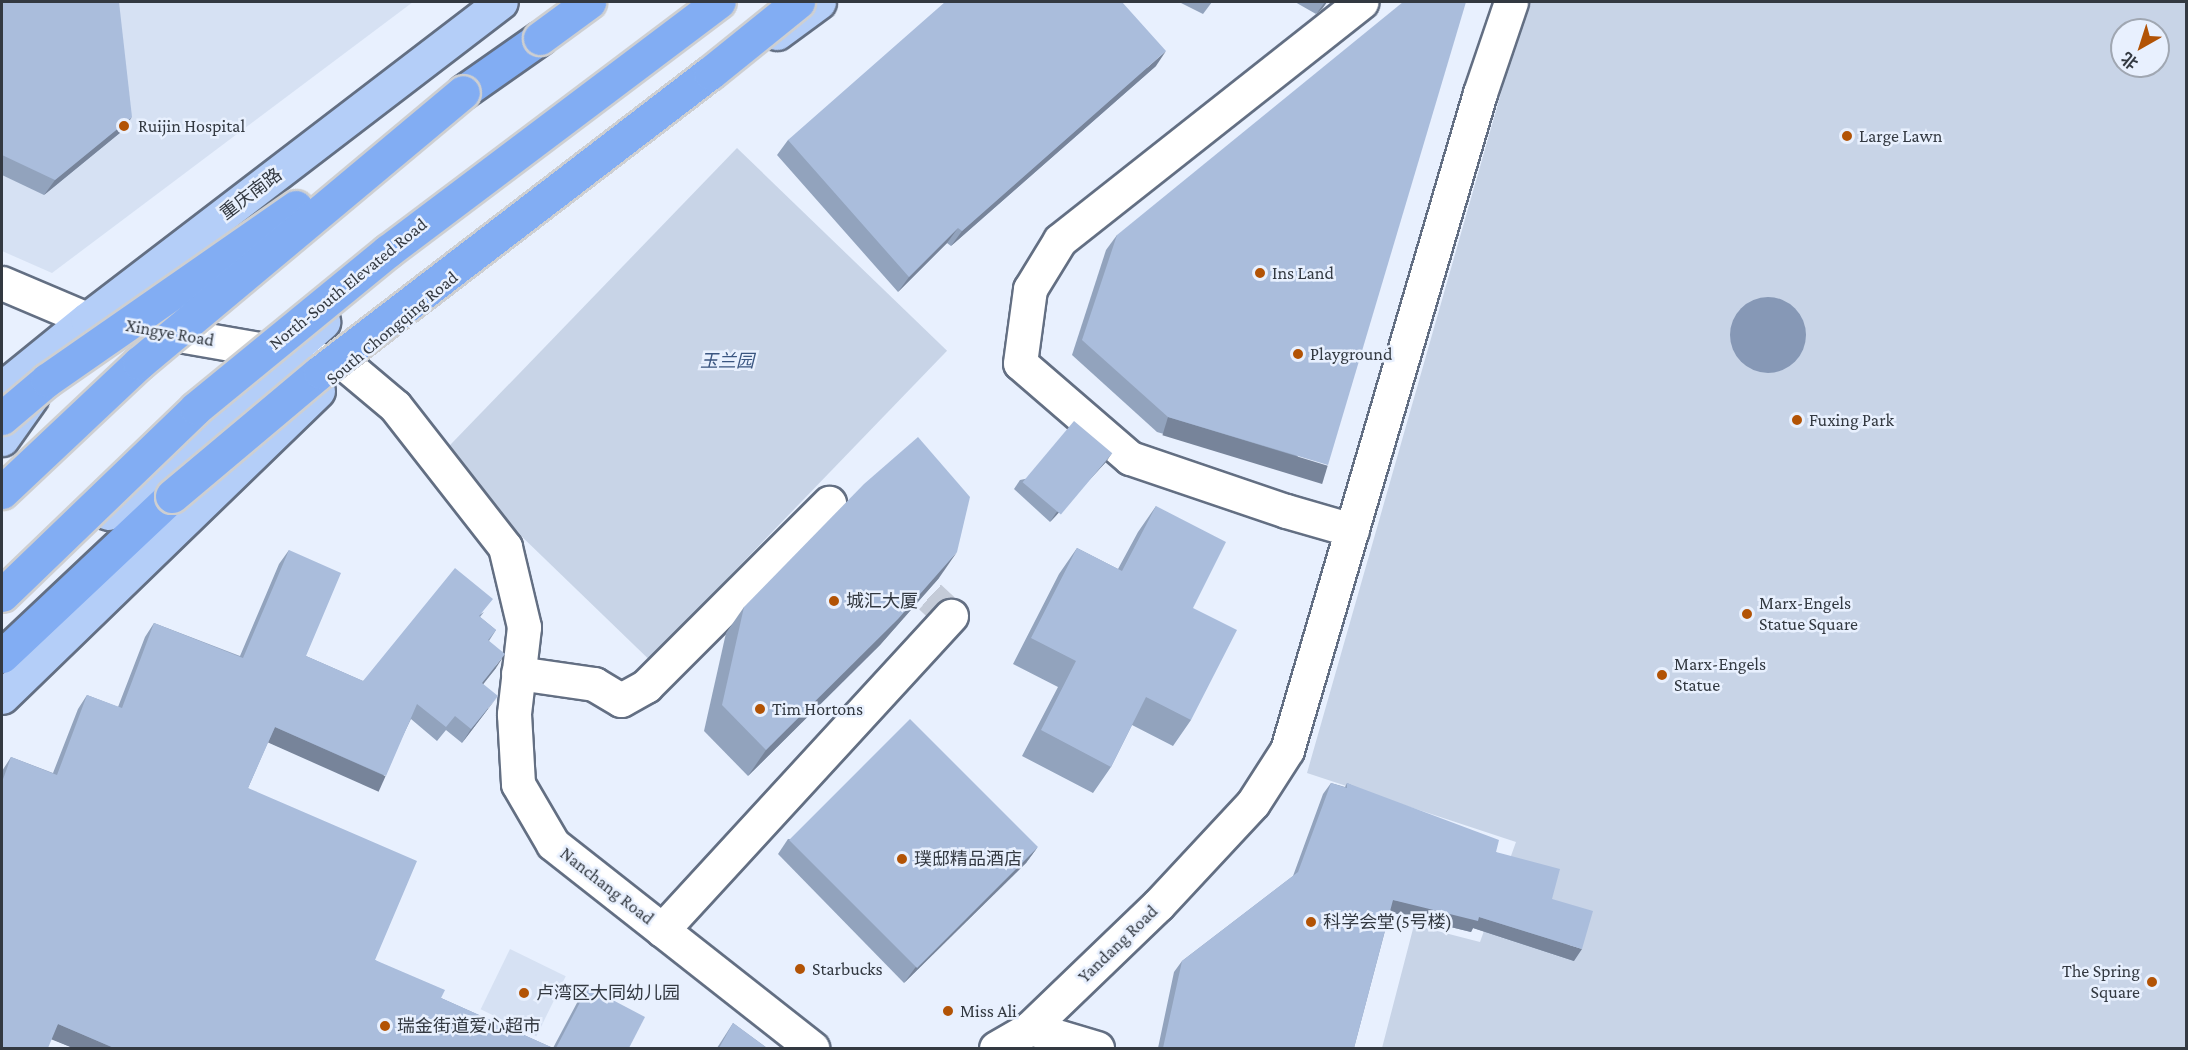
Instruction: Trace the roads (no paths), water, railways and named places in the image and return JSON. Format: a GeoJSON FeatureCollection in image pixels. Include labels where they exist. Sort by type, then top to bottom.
{"type":"FeatureCollection","features":[{"type":"Feature","properties":{"kind":"highway"},"geometry":{"type":"LineString","coordinates":[[2,418],[47,380],[590,2]]}},
{"type":"Feature","properties":{"kind":"highway","name":"North-South Elevated Road"},"geometry":{"type":"LineString","coordinates":[[2,595],[196,408],[388,251],[719,2]]}},
{"type":"Feature","properties":{"kind":"highway"},"geometry":{"type":"LineString","coordinates":[[2,656],[172,496],[320,372],[710,73],[798,2]]}},
{"type":"Feature","properties":{"kind":"highway"},"geometry":{"type":"LineString","coordinates":[[2,492],[139,363],[463,92]]}},
{"type":"Feature","properties":{"kind":"main road","name":"重庆南路"},"geometry":{"type":"LineString","coordinates":[[2,388],[87,319],[501,2]]}},
{"type":"Feature","properties":{"kind":"main road"},"geometry":{"type":"LineString","coordinates":[[2,612],[60,555],[336,309],[734,2]]}},
{"type":"Feature","properties":{"kind":"main road","name":"South Chongqing Road"},"geometry":{"type":"LineString","coordinates":[[2,697],[345,364],[567,189],[819,2]]}},
{"type":"Feature","properties":{"kind":"main road"},"geometry":{"type":"LineString","coordinates":[[2,439],[87,319]]}},
{"type":"Feature","properties":{"kind":"street"},"geometry":{"type":"LineString","coordinates":[[1352,530],[1286,511],[1130,458],[1020,363],[1030,290],[1060,240],[1361,2]]}},
{"type":"Feature","properties":{"kind":"street","name":"Yandang Road"},"geometry":{"type":"LineString","coordinates":[[996,1048],[1030,1028],[1158,905],[1253,803],[1287,750],[1480,93],[1511,2]]}},
{"type":"Feature","properties":{"kind":"street","name":"Xingye Road"},"geometry":{"type":"LineString","coordinates":[[2,283],[87,319],[345,364]]}},
{"type":"Feature","properties":{"kind":"street","name":"Nanchang Road"},"geometry":{"type":"LineString","coordinates":[[345,364],[395,406],[505,547],[524,627],[514,714],[518,784],[553,844],[812,1048]]}},
{"type":"Feature","properties":{"kind":"street"},"geometry":{"type":"LineString","coordinates":[[518,673],[594,684],[621,700],[646,686],[829,503]]}},
{"type":"Feature","properties":{"kind":"street"},"geometry":{"type":"LineString","coordinates":[[662,930],[951,616]]}},
{"type":"Feature","properties":{"kind":"street"},"geometry":{"type":"LineString","coordinates":[[1030,1028],[1097,1048]]}},
{"type":"Feature","properties":{"kind":"tunnel"},"geometry":{"type":"LineString","coordinates":[[894,563],[951,616]]}},
{"type":"Feature","properties":{"kind":"place","name":"Ruijin Hospital"},"geometry":{"type":"Point","coordinates":[124,126]}},
{"type":"Feature","properties":{"kind":"place","name":"Large Lawn"},"geometry":{"type":"Point","coordinates":[1847,136]}},
{"type":"Feature","properties":{"kind":"place","name":"Ins Land"},"geometry":{"type":"Point","coordinates":[1260,273]}},
{"type":"Feature","properties":{"kind":"place","name":"Playground"},"geometry":{"type":"Point","coordinates":[1298,354]}},
{"type":"Feature","properties":{"kind":"place","name":"Fuxing Park"},"geometry":{"type":"Point","coordinates":[1797,420]}},
{"type":"Feature","properties":{"kind":"place","name":"城汇大厦"},"geometry":{"type":"Point","coordinates":[834,601]}},
{"type":"Feature","properties":{"kind":"place","name":"Marx-Engels Statue Square"},"geometry":{"type":"Point","coordinates":[1747,614]}},
{"type":"Feature","properties":{"kind":"place","name":"Marx-Engels Statue"},"geometry":{"type":"Point","coordinates":[1662,675]}},
{"type":"Feature","properties":{"kind":"place","name":"Tim Hortons"},"geometry":{"type":"Point","coordinates":[760,709]}},
{"type":"Feature","properties":{"kind":"place","name":"璞邸精品酒店"},"geometry":{"type":"Point","coordinates":[902,859]}},
{"type":"Feature","properties":{"kind":"place","name":"科学会堂(5号楼)"},"geometry":{"type":"Point","coordinates":[1311,922]}},
{"type":"Feature","properties":{"kind":"place","name":"Starbucks"},"geometry":{"type":"Point","coordinates":[800,969]}},
{"type":"Feature","properties":{"kind":"place","name":"The Spring Square"},"geometry":{"type":"Point","coordinates":[2152,982]}},
{"type":"Feature","properties":{"kind":"place","name":"卢湾区大同幼儿园"},"geometry":{"type":"Point","coordinates":[524,993]}},
{"type":"Feature","properties":{"kind":"place","name":"Miss Ali"},"geometry":{"type":"Point","coordinates":[948,1011]}},
{"type":"Feature","properties":{"kind":"place","name":"瑞金街道爱心超市"},"geometry":{"type":"Point","coordinates":[385,1026]}},
{"type":"Feature","properties":{"kind":"park label","name":"玉兰园"},"geometry":{"type":"Point","coordinates":[727,361]}}]}
